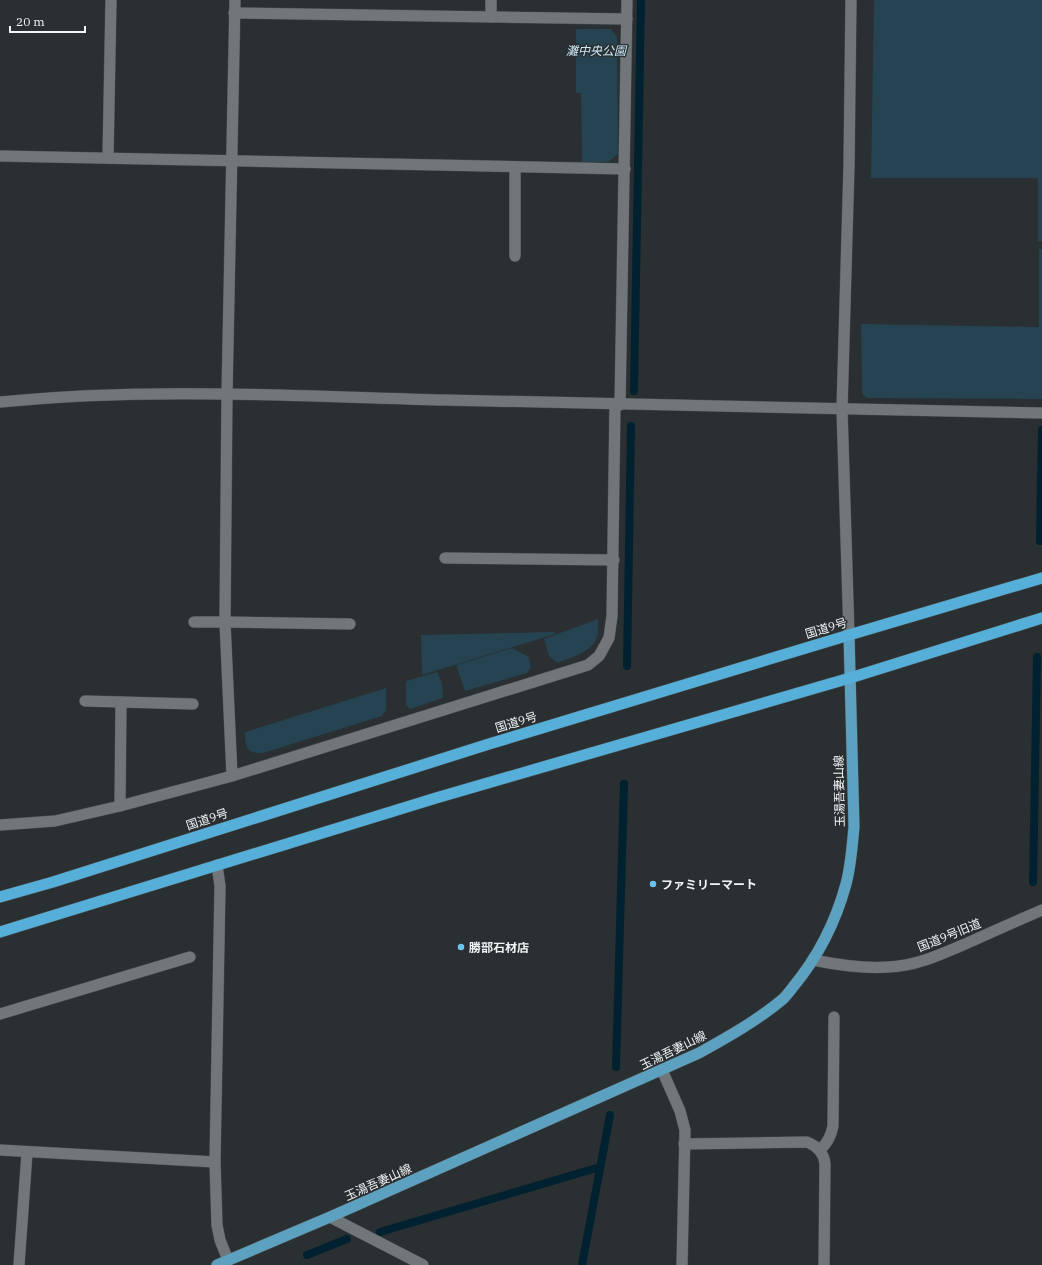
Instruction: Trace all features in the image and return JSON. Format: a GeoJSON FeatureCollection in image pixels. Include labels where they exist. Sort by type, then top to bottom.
{"type":"FeatureCollection","features":[{"type":"Feature","properties":{"kind":"highway","name":"国道9号"},"geometry":{"type":"LineString","coordinates":[[0,897],[68,877],[481,746],[1042,578]]}},
{"type":"Feature","properties":{"kind":"highway"},"geometry":{"type":"LineString","coordinates":[[0,932],[444,796],[850,678],[1042,618]]}},
{"type":"Feature","properties":{"kind":"main road","name":"玉湯吾妻山線"},"geometry":{"type":"LineString","coordinates":[[218,1265],[330,1217],[699,1053],[742,1028],[784,998],[801,978],[813,960],[836,911],[846,885],[852,856],[854,827],[849,635]]}},
{"type":"Feature","properties":{"kind":"street"},"geometry":{"type":"LineString","coordinates":[[108,158],[111,0]]}},
{"type":"Feature","properties":{"kind":"street"},"geometry":{"type":"LineString","coordinates":[[232,776],[225,622],[227,394],[235,0]]}},
{"type":"Feature","properties":{"kind":"street"},"geometry":{"type":"LineString","coordinates":[[491,0],[491,17]]}},
{"type":"Feature","properties":{"kind":"street"},"geometry":{"type":"LineString","coordinates":[[0,825],[55,821],[120,806],[232,776],[588,665],[599,656],[609,638],[612,616],[625,169],[627,0]]}},
{"type":"Feature","properties":{"kind":"street"},"geometry":{"type":"LineString","coordinates":[[849,635],[842,409],[849,166],[851,0]]}},
{"type":"Feature","properties":{"kind":"street"},"geometry":{"type":"LineString","coordinates":[[234,13],[627,19]]}},
{"type":"Feature","properties":{"kind":"street"},"geometry":{"type":"LineString","coordinates":[[0,156],[625,169]]}},
{"type":"Feature","properties":{"kind":"street"},"geometry":{"type":"LineString","coordinates":[[515,166],[515,256]]}},
{"type":"Feature","properties":{"kind":"street"},"geometry":{"type":"LineString","coordinates":[[0,402],[44,398],[120,395],[227,394],[1042,413]]}},
{"type":"Feature","properties":{"kind":"street"},"geometry":{"type":"LineString","coordinates":[[445,558],[614,560]]}},
{"type":"Feature","properties":{"kind":"street"},"geometry":{"type":"LineString","coordinates":[[194,622],[350,624]]}},
{"type":"Feature","properties":{"kind":"street"},"geometry":{"type":"LineString","coordinates":[[85,701],[193,704]]}},
{"type":"Feature","properties":{"kind":"street"},"geometry":{"type":"LineString","coordinates":[[120,806],[121,702]]}},
{"type":"Feature","properties":{"kind":"street"},"geometry":{"type":"LineString","coordinates":[[217,865],[220,886],[215,1162],[217,1226],[220,1240],[228,1260]]}},
{"type":"Feature","properties":{"kind":"street","name":"国道9号旧道"},"geometry":{"type":"LineString","coordinates":[[813,960],[836,965],[876,967],[890,967],[908,964],[926,960],[1042,910]]}},
{"type":"Feature","properties":{"kind":"street"},"geometry":{"type":"LineString","coordinates":[[0,1014],[190,958]]}},
{"type":"Feature","properties":{"kind":"street"},"geometry":{"type":"LineString","coordinates":[[820,1150],[828,1142],[833,1126],[834,1017]]}},
{"type":"Feature","properties":{"kind":"street"},"geometry":{"type":"LineString","coordinates":[[662,1070],[680,1111],[685,1130],[682,1265]]}},
{"type":"Feature","properties":{"kind":"street"},"geometry":{"type":"LineString","coordinates":[[684,1144],[807,1142],[820,1150],[824,1157],[825,1164],[824,1265]]}},
{"type":"Feature","properties":{"kind":"street"},"geometry":{"type":"LineString","coordinates":[[0,1150],[27,1153],[215,1162]]}},
{"type":"Feature","properties":{"kind":"street"},"geometry":{"type":"LineString","coordinates":[[19,1265],[27,1153]]}},
{"type":"Feature","properties":{"kind":"street"},"geometry":{"type":"LineString","coordinates":[[330,1217],[423,1265]]}},
{"type":"Feature","properties":{"kind":"green space"},"geometry":{"type":"Polygon","coordinates":[[[874,0],[1042,0],[1042,241],[1038,241],[1038,178],[871,178],[874,0]]]}},
{"type":"Feature","properties":{"kind":"green space","name":"灘中央公園"},"geometry":{"type":"Polygon","coordinates":[[[576,29],[611,29],[617,37],[618,154],[608,162],[582,162],[581,93],[576,93],[576,29]]]}},
{"type":"Feature","properties":{"kind":"green space"},"geometry":{"type":"Polygon","coordinates":[[[1039,249],[1042,249],[1042,399],[867,398],[862,394],[861,324],[1039,327],[1039,249]]]}},
{"type":"Feature","properties":{"kind":"green space"},"geometry":{"type":"Polygon","coordinates":[[[598,619],[598,632],[596,639],[588,649],[576,656],[557,663],[549,656],[544,639],[598,619]]]}},
{"type":"Feature","properties":{"kind":"green space"},"geometry":{"type":"Polygon","coordinates":[[[555,632],[555,634],[422,675],[421,635],[555,632]]]}},
{"type":"Feature","properties":{"kind":"green space"},"geometry":{"type":"Polygon","coordinates":[[[512,648],[529,657],[531,667],[527,673],[465,691],[456,665],[512,648]]]}},
{"type":"Feature","properties":{"kind":"green space"},"geometry":{"type":"Polygon","coordinates":[[[437,672],[442,685],[443,698],[410,709],[406,705],[406,681],[437,672]]]}},
{"type":"Feature","properties":{"kind":"green space"},"geometry":{"type":"Polygon","coordinates":[[[386,688],[386,710],[382,716],[263,753],[250,751],[246,746],[245,732],[386,688]]]}},
{"type":"Feature","properties":{"kind":"waterway"},"geometry":{"type":"LineString","coordinates":[[634,391],[641,0]]}},
{"type":"Feature","properties":{"kind":"waterway"},"geometry":{"type":"LineString","coordinates":[[627,666],[631,426]]}},
{"type":"Feature","properties":{"kind":"waterway"},"geometry":{"type":"LineString","coordinates":[[1040,541],[1042,430]]}},
{"type":"Feature","properties":{"kind":"waterway"},"geometry":{"type":"LineString","coordinates":[[1033,882],[1037,657]]}},
{"type":"Feature","properties":{"kind":"waterway"},"geometry":{"type":"LineString","coordinates":[[616,1067],[624,784]]}},
{"type":"Feature","properties":{"kind":"waterway"},"geometry":{"type":"LineString","coordinates":[[582,1265],[610,1115]]}},
{"type":"Feature","properties":{"kind":"waterway"},"geometry":{"type":"LineString","coordinates":[[380,1232],[600,1167]]}},
{"type":"Feature","properties":{"kind":"waterway"},"geometry":{"type":"LineString","coordinates":[[307,1255],[347,1239]]}},
{"type":"Feature","properties":{"kind":"place","name":"ファミリーマート"},"geometry":{"type":"Point","coordinates":[653,884]}},
{"type":"Feature","properties":{"kind":"place","name":"勝部石材店"},"geometry":{"type":"Point","coordinates":[461,947]}}]}
